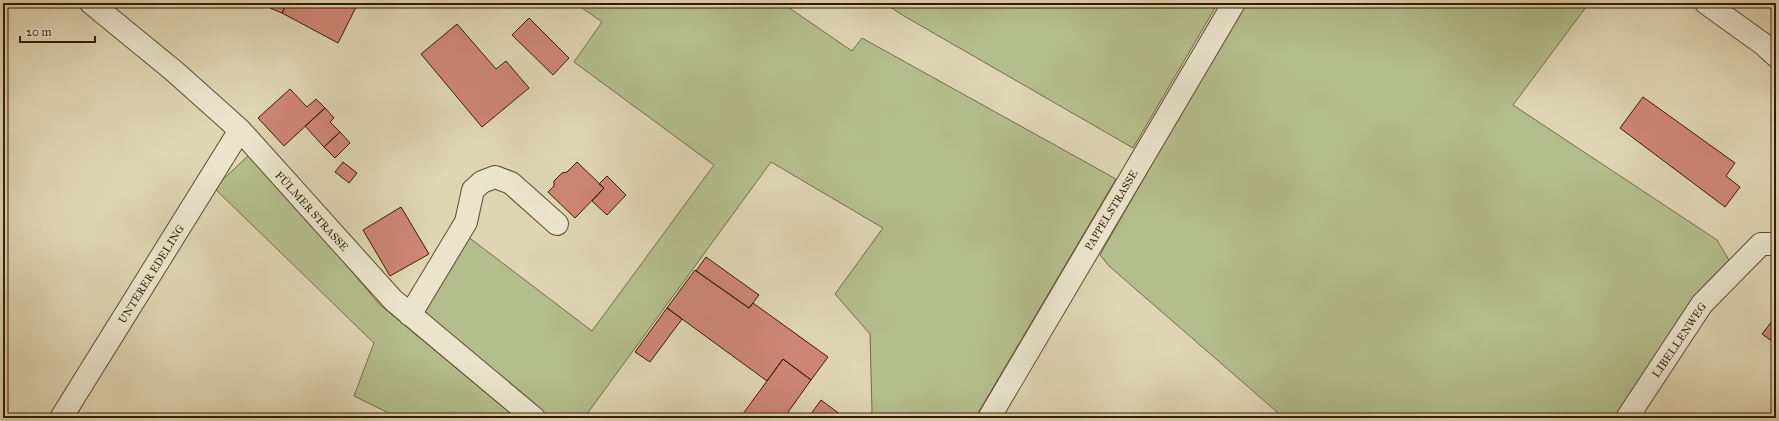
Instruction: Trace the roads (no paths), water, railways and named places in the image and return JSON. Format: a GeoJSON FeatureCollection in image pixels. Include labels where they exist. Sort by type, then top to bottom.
{"type":"FeatureCollection","features":[{"type":"Feature","properties":{"kind":"street","name":"PAPPELSTRASSE"},"geometry":{"type":"LineString","coordinates":[[989,418],[1234,3]]}},
{"type":"Feature","properties":{"kind":"street"},"geometry":{"type":"LineString","coordinates":[[1706,3],[1763,44],[1776,56]]}},
{"type":"Feature","properties":{"kind":"street","name":"FÜLMER STRASSE"},"geometry":{"type":"LineString","coordinates":[[96,5],[174,70],[240,130],[393,300],[534,418]]}},
{"type":"Feature","properties":{"kind":"street","name":"UNTERER EDELING"},"geometry":{"type":"LineString","coordinates":[[62,418],[240,130]]}},
{"type":"Feature","properties":{"kind":"street"},"geometry":{"type":"LineString","coordinates":[[410,315],[466,222],[473,190],[482,182],[495,177],[512,183],[557,224]]}},
{"type":"Feature","properties":{"kind":"street","name":"LIBELLENWEG"},"geometry":{"type":"LineString","coordinates":[[1627,418],[1702,304],[1761,244],[1776,244]]}}]}
